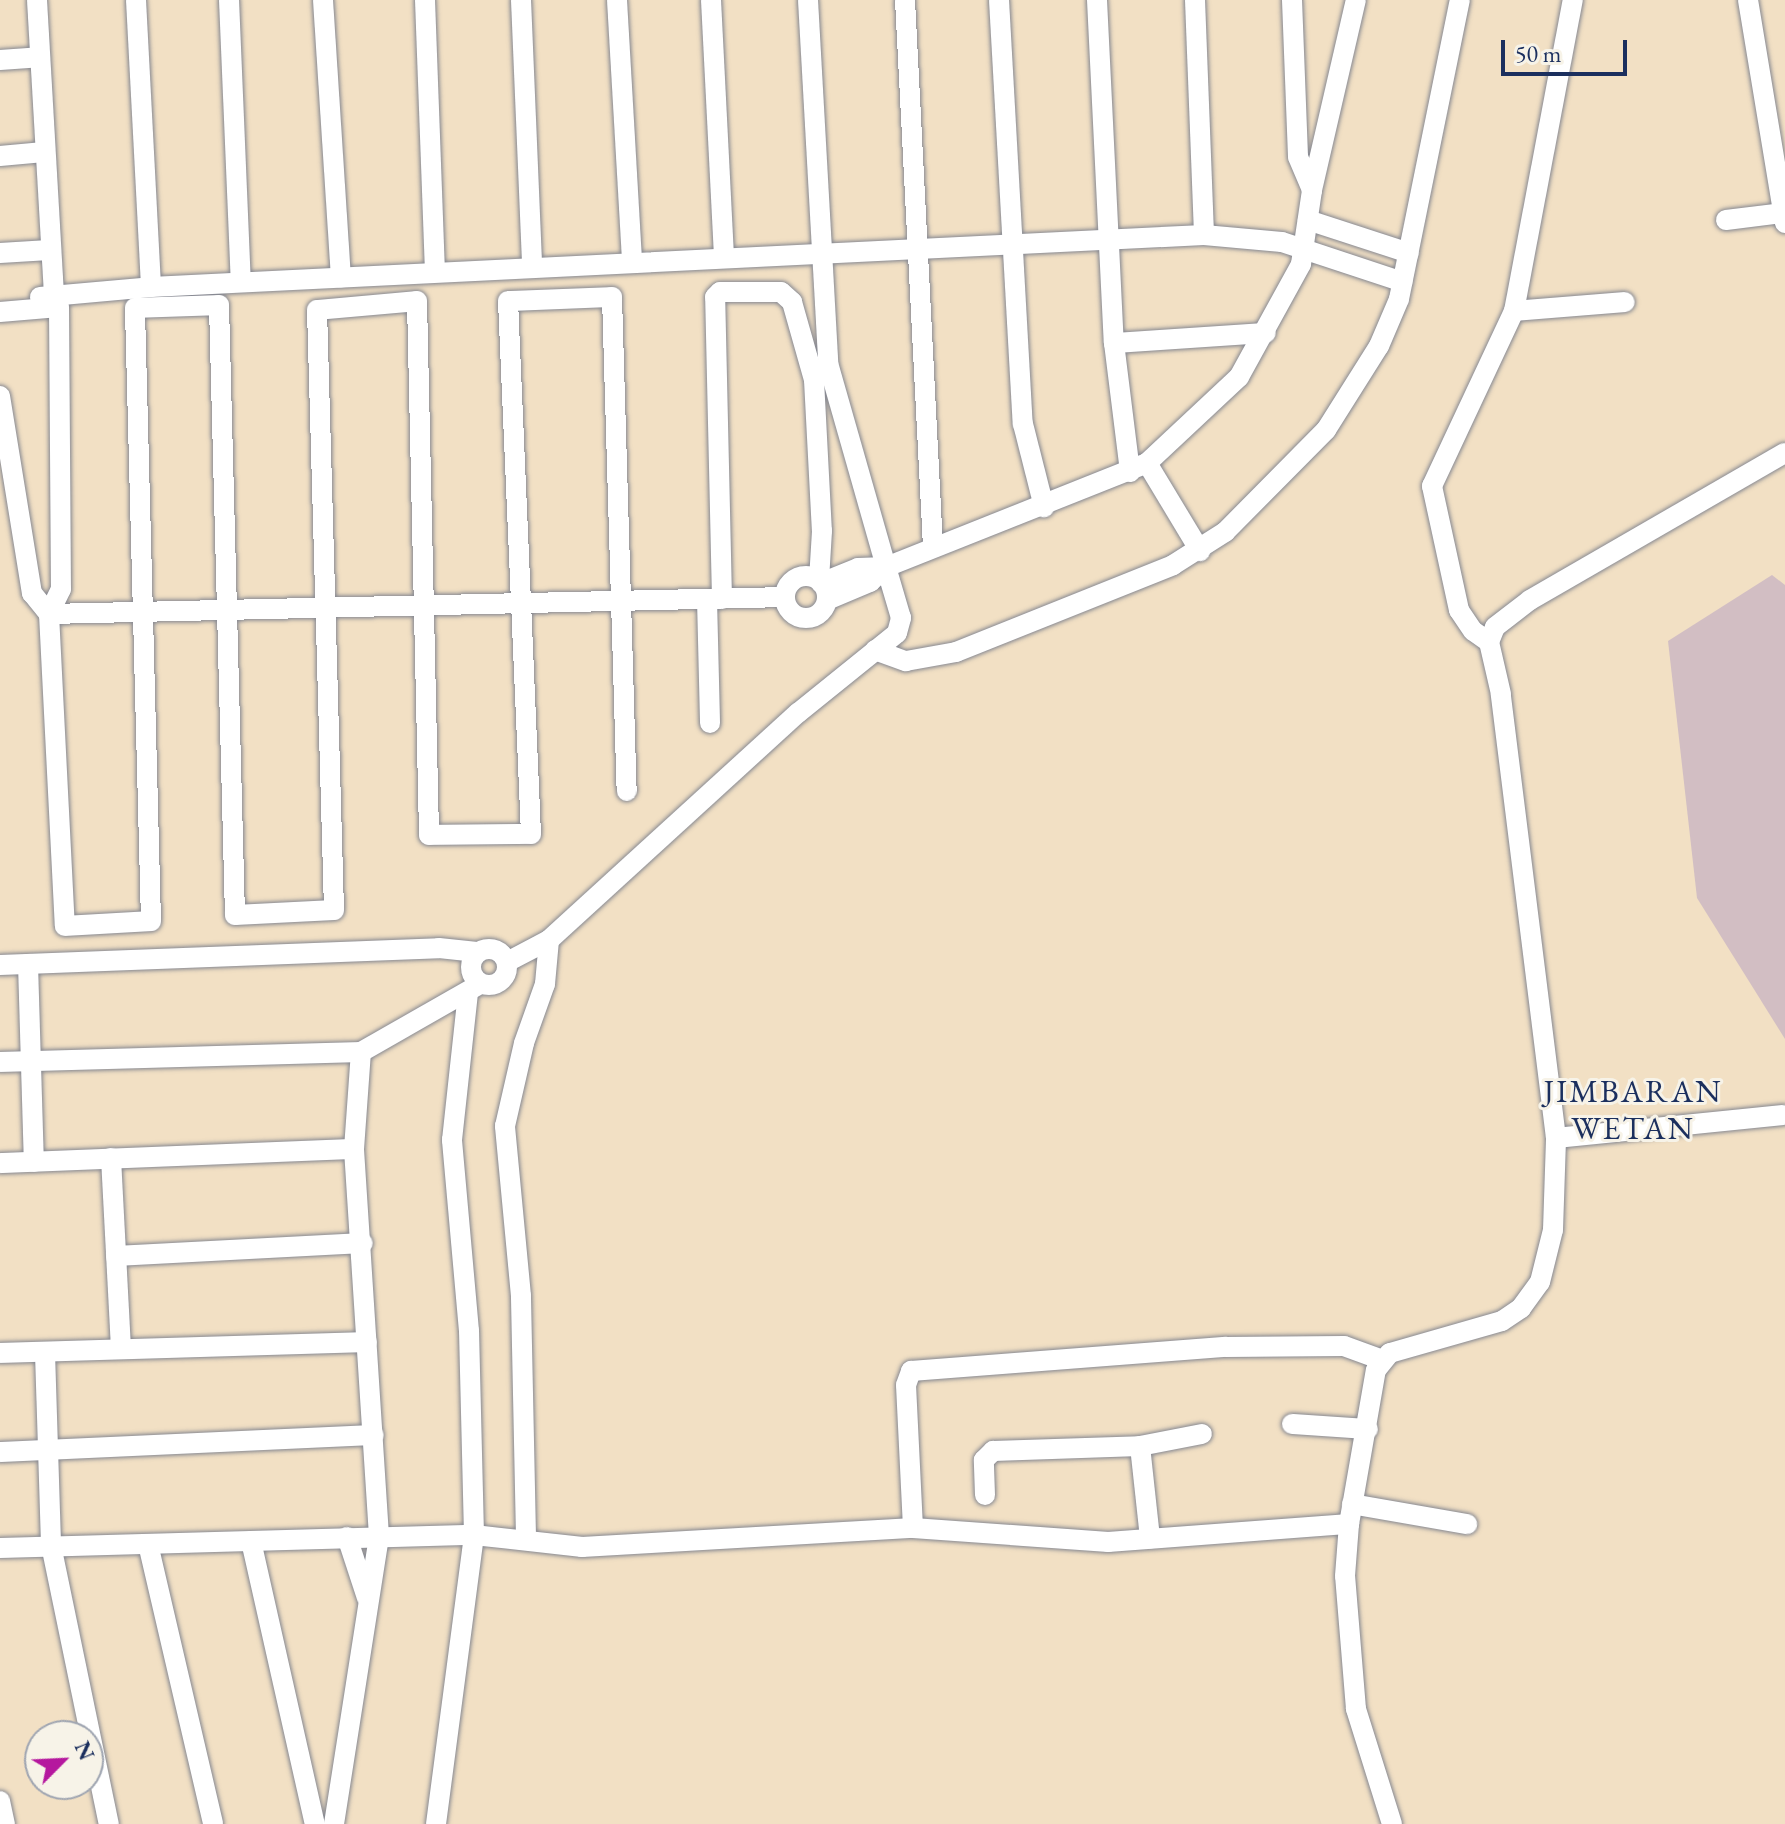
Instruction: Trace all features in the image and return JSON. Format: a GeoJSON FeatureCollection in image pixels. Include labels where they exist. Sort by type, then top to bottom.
{"type":"FeatureCollection","features":[{"type":"Feature","properties":{"kind":"street"},"geometry":{"type":"LineString","coordinates":[[37,0],[49,250],[54,295]]}},
{"type":"Feature","properties":{"kind":"street"},"geometry":{"type":"LineString","coordinates":[[136,0],[151,287]]}},
{"type":"Feature","properties":{"kind":"street"},"geometry":{"type":"LineString","coordinates":[[229,0],[241,282]]}},
{"type":"Feature","properties":{"kind":"street"},"geometry":{"type":"LineString","coordinates":[[323,0],[341,277]]}},
{"type":"Feature","properties":{"kind":"street"},"geometry":{"type":"LineString","coordinates":[[425,0],[435,272]]}},
{"type":"Feature","properties":{"kind":"street"},"geometry":{"type":"LineString","coordinates":[[521,0],[532,268]]}},
{"type":"Feature","properties":{"kind":"street"},"geometry":{"type":"LineString","coordinates":[[617,0],[632,263]]}},
{"type":"Feature","properties":{"kind":"street"},"geometry":{"type":"LineString","coordinates":[[711,0],[724,258]]}},
{"type":"Feature","properties":{"kind":"street"},"geometry":{"type":"LineString","coordinates":[[0,1062],[361,1052],[474,988],[503,980],[507,962],[549,940],[798,713],[875,650],[901,624],[832,384],[820,253],[808,0]]}},
{"type":"Feature","properties":{"kind":"street"},"geometry":{"type":"LineString","coordinates":[[905,0],[933,547]]}},
{"type":"Feature","properties":{"kind":"street"},"geometry":{"type":"LineString","coordinates":[[999,0],[1026,447],[1044,507]]}},
{"type":"Feature","properties":{"kind":"street"},"geometry":{"type":"LineString","coordinates":[[1097,0],[1114,343],[1139,467],[1200,551]]}},
{"type":"Feature","properties":{"kind":"street"},"geometry":{"type":"LineString","coordinates":[[1195,0],[1204,235]]}},
{"type":"Feature","properties":{"kind":"street"},"geometry":{"type":"LineString","coordinates":[[1292,0],[1298,157],[1312,190]]}},
{"type":"Feature","properties":{"kind":"street"},"geometry":{"type":"LineString","coordinates":[[822,588],[858,568],[886,567],[1139,467],[1239,377],[1266,333],[1305,249],[1312,190],[1356,0]]}},
{"type":"Feature","properties":{"kind":"street"},"geometry":{"type":"LineString","coordinates":[[875,650],[906,661],[956,652],[1200,551],[1342,410],[1379,346],[1403,282],[1460,0]]}},
{"type":"Feature","properties":{"kind":"street"},"geometry":{"type":"LineString","coordinates":[[1489,642],[1473,631],[1459,610],[1432,486],[1514,311],[1573,0]]}},
{"type":"Feature","properties":{"kind":"street"},"geometry":{"type":"LineString","coordinates":[[1726,220],[1784,218],[1748,0]]}},
{"type":"Feature","properties":{"kind":"street"},"geometry":{"type":"LineString","coordinates":[[0,60],[39,57]]}},
{"type":"Feature","properties":{"kind":"street"},"geometry":{"type":"LineString","coordinates":[[0,156],[44,152]]}},
{"type":"Feature","properties":{"kind":"street"},"geometry":{"type":"LineString","coordinates":[[1308,220],[1409,253]]}},
{"type":"Feature","properties":{"kind":"street"},"geometry":{"type":"LineString","coordinates":[[0,301],[241,282],[1204,235],[1267,240],[1305,249],[1403,282]]}},
{"type":"Feature","properties":{"kind":"street"},"geometry":{"type":"LineString","coordinates":[[0,253],[49,250]]}},
{"type":"Feature","properties":{"kind":"street"},"geometry":{"type":"LineString","coordinates":[[710,723],[715,599],[715,297],[720,292],[781,292],[792,302],[814,380],[822,531],[820,613],[807,619],[793,614],[785,597]]}},
{"type":"Feature","properties":{"kind":"street"},"geometry":{"type":"LineString","coordinates":[[0,312],[59,307],[61,589],[49,614],[65,926],[151,921],[135,308],[219,305],[235,915],[334,910],[317,310],[417,301],[429,835],[531,834],[508,301],[612,297],[624,601],[627,791]]}},
{"type":"Feature","properties":{"kind":"street"},"geometry":{"type":"LineString","coordinates":[[1514,311],[1625,302]]}},
{"type":"Feature","properties":{"kind":"street"},"geometry":{"type":"LineString","coordinates":[[1114,343],[1266,333]]}},
{"type":"Feature","properties":{"kind":"street"},"geometry":{"type":"LineString","coordinates":[[0,396],[32,593],[49,614]]}},
{"type":"Feature","properties":{"kind":"street"},"geometry":{"type":"LineString","coordinates":[[913,1528],[906,1385],[911,1371],[1226,1347],[1344,1346],[1380,1359],[1502,1321],[1529,1301],[1545,1268],[1553,1230],[1556,1138],[1501,694],[1489,642],[1495,627],[1530,600],[1785,453]]}},
{"type":"Feature","properties":{"kind":"street"},"geometry":{"type":"LineString","coordinates":[[785,597],[798,578],[822,588]]}},
{"type":"Feature","properties":{"kind":"street"},"geometry":{"type":"LineString","coordinates":[[49,614],[785,597]]}},
{"type":"Feature","properties":{"kind":"street"},"geometry":{"type":"LineString","coordinates":[[532,1539],[521,1296],[505,1126],[524,1043],[545,984],[549,940]]}},
{"type":"Feature","properties":{"kind":"street"},"geometry":{"type":"LineString","coordinates":[[0,965],[439,948],[477,952],[495,949],[507,962]]}},
{"type":"Feature","properties":{"kind":"street"},"geometry":{"type":"LineString","coordinates":[[436,1824],[474,1535],[469,1331],[452,1140],[474,988],[470,969],[477,952]]}},
{"type":"Feature","properties":{"kind":"street"},"geometry":{"type":"LineString","coordinates":[[28,964],[34,1162]]}},
{"type":"Feature","properties":{"kind":"street"},"geometry":{"type":"LineString","coordinates":[[334,1824],[379,1536],[363,1243],[354,1149],[361,1052]]}},
{"type":"Feature","properties":{"kind":"street"},"geometry":{"type":"LineString","coordinates":[[1556,1138],[1783,1115]]}},
{"type":"Feature","properties":{"kind":"street"},"geometry":{"type":"LineString","coordinates":[[0,1163],[354,1149]]}},
{"type":"Feature","properties":{"kind":"street"},"geometry":{"type":"LineString","coordinates":[[111,1158],[121,1348]]}},
{"type":"Feature","properties":{"kind":"street"},"geometry":{"type":"LineString","coordinates":[[116,1256],[363,1243]]}},
{"type":"Feature","properties":{"kind":"street"},"geometry":{"type":"LineString","coordinates":[[0,1353],[367,1342]]}},
{"type":"Feature","properties":{"kind":"street"},"geometry":{"type":"LineString","coordinates":[[45,1353],[51,1545],[109,1824]]}},
{"type":"Feature","properties":{"kind":"street"},"geometry":{"type":"LineString","coordinates":[[1380,1359],[1350,1514],[1348,1655],[1356,1709],[1392,1824]]}},
{"type":"Feature","properties":{"kind":"street"},"geometry":{"type":"LineString","coordinates":[[1292,1424],[1368,1429]]}},
{"type":"Feature","properties":{"kind":"street"},"geometry":{"type":"LineString","coordinates":[[985,1495],[984,1460],[993,1451],[1140,1446],[1202,1434]]}},
{"type":"Feature","properties":{"kind":"street"},"geometry":{"type":"LineString","coordinates":[[0,1452],[374,1435]]}},
{"type":"Feature","properties":{"kind":"street"},"geometry":{"type":"LineString","coordinates":[[1140,1446],[1150,1538]]}},
{"type":"Feature","properties":{"kind":"street"},"geometry":{"type":"LineString","coordinates":[[0,1548],[474,1535],[532,1539],[564,1547],[913,1528],[1108,1542],[1350,1514],[1467,1524]]}},
{"type":"Feature","properties":{"kind":"street"},"geometry":{"type":"LineString","coordinates":[[347,1537],[369,1601]]}},
{"type":"Feature","properties":{"kind":"street"},"geometry":{"type":"LineString","coordinates":[[251,1541],[315,1824]]}},
{"type":"Feature","properties":{"kind":"street"},"geometry":{"type":"LineString","coordinates":[[148,1544],[213,1824]]}},
{"type":"Feature","properties":{"kind":"street"},"geometry":{"type":"LineString","coordinates":[[0,1801],[5,1824]]}},
{"type":"Feature","properties":{"kind":"shaded area"},"geometry":{"type":"Polygon","coordinates":[[[1772,575],[1785,585],[1785,1039],[1697,898],[1668,641],[1772,575]]]}},
{"type":"Feature","properties":{"kind":"district","name":"JIMBARAN WETAN"},"geometry":{"type":"Point","coordinates":[1633,1110]}}]}
